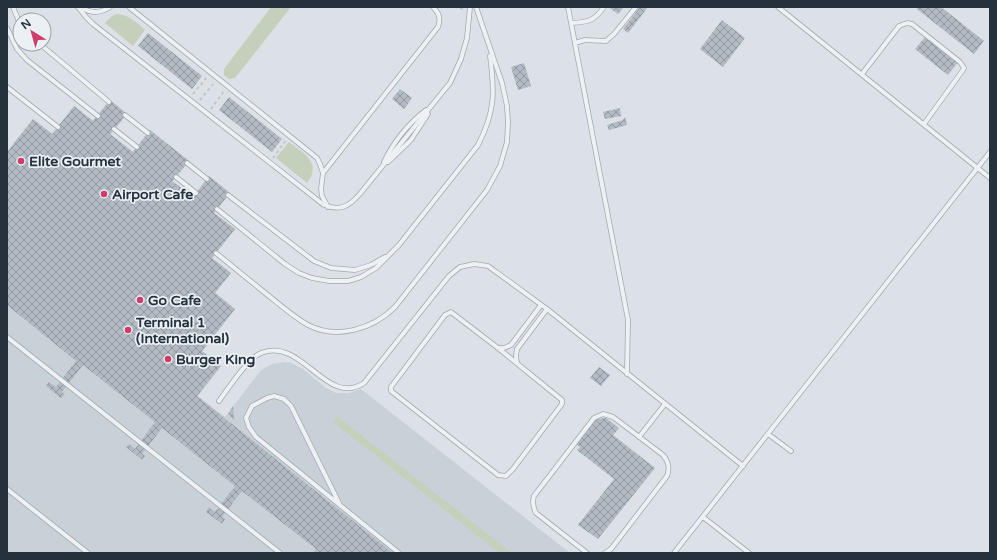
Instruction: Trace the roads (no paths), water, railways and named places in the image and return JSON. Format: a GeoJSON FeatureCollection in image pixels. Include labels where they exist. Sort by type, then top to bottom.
{"type":"FeatureCollection","features":[{"type":"Feature","properties":{"kind":"lane"},"geometry":{"type":"LineString","coordinates":[[80,7],[90,12],[98,12],[106,10],[110,7]]}},
{"type":"Feature","properties":{"kind":"lane"},"geometry":{"type":"LineString","coordinates":[[80,7],[86,17],[93,24],[324,205],[328,207],[340,208],[351,204],[450,83],[461,59],[466,38],[469,9]]}},
{"type":"Feature","properties":{"kind":"lane"},"geometry":{"type":"LineString","coordinates":[[129,7],[317,158],[323,173]]}},
{"type":"Feature","properties":{"kind":"lane"},"geometry":{"type":"LineString","coordinates":[[328,207],[320,189],[323,173],[438,27],[440,16],[433,7]]}},
{"type":"Feature","properties":{"kind":"lane"},"geometry":{"type":"LineString","coordinates":[[216,253],[287,311],[309,325],[331,332],[348,331],[365,327],[387,315],[488,190],[500,166],[507,142],[507,106],[502,83],[476,7]]}},
{"type":"Feature","properties":{"kind":"lane"},"geometry":{"type":"LineString","coordinates":[[568,7],[628,320],[627,374]]}},
{"type":"Feature","properties":{"kind":"lane"},"geometry":{"type":"LineString","coordinates":[[572,23],[588,22],[594,19],[604,7]]}},
{"type":"Feature","properties":{"kind":"lane"},"geometry":{"type":"LineString","coordinates":[[575,43],[585,40],[606,41],[614,34],[636,7]]}},
{"type":"Feature","properties":{"kind":"lane"},"geometry":{"type":"LineString","coordinates":[[778,7],[990,178]]}},
{"type":"Feature","properties":{"kind":"lane"},"geometry":{"type":"LineString","coordinates":[[862,74],[899,26],[907,23],[912,24],[960,62],[964,68],[963,70],[924,124]]}},
{"type":"Feature","properties":{"kind":"lane"},"geometry":{"type":"LineString","coordinates":[[7,28],[18,49],[27,60],[98,116]]}},
{"type":"Feature","properties":{"kind":"lane"},"geometry":{"type":"LineString","coordinates":[[217,209],[285,264],[299,273],[312,278],[329,281],[348,281],[376,268],[399,245],[478,145],[488,126],[493,104],[489,48]]}},
{"type":"Feature","properties":{"kind":"lane"},"geometry":{"type":"LineString","coordinates":[[50,52],[109,102]]}},
{"type":"Feature","properties":{"kind":"lane"},"geometry":{"type":"LineString","coordinates":[[7,87],[58,127]]}},
{"type":"Feature","properties":{"kind":"lane"},"geometry":{"type":"LineString","coordinates":[[125,115],[148,133]]}},
{"type":"Feature","properties":{"kind":"lane"},"geometry":{"type":"LineString","coordinates":[[114,129],[137,147]]}},
{"type":"Feature","properties":{"kind":"lane"},"geometry":{"type":"LineString","coordinates":[[674,553],[990,152]]}},
{"type":"Feature","properties":{"kind":"lane"},"geometry":{"type":"LineString","coordinates":[[187,163],[207,179]]}},
{"type":"Feature","properties":{"kind":"lane"},"geometry":{"type":"LineString","coordinates":[[176,177],[196,193]]}},
{"type":"Feature","properties":{"kind":"lane"},"geometry":{"type":"LineString","coordinates":[[228,195],[314,261],[331,268],[355,270],[371,265],[385,257],[399,245]]}},
{"type":"Feature","properties":{"kind":"lane"},"geometry":{"type":"LineString","coordinates":[[219,402],[248,363],[260,353],[271,351],[283,352],[295,357],[327,382],[336,387],[346,389],[359,386],[364,383],[449,276],[460,267],[474,264],[488,266],[547,309],[743,466]]}},
{"type":"Feature","properties":{"kind":"lane"},"geometry":{"type":"LineString","coordinates":[[498,348],[504,348],[511,345],[541,305]]}},
{"type":"Feature","properties":{"kind":"lane"},"geometry":{"type":"LineString","coordinates":[[518,364],[516,356],[517,349],[547,309]]}},
{"type":"Feature","properties":{"kind":"lane"},"geometry":{"type":"LineString","coordinates":[[448,313],[454,314],[498,348],[561,398],[562,402],[522,458],[506,476],[498,475],[391,391],[391,387],[448,313]]}},
{"type":"Feature","properties":{"kind":"lane"},"geometry":{"type":"LineString","coordinates":[[7,337],[280,553]]}},
{"type":"Feature","properties":{"kind":"lane"},"geometry":{"type":"LineString","coordinates":[[340,505],[291,406],[284,399],[274,396],[252,406],[246,418],[249,427],[256,436],[340,505],[399,553]]}},
{"type":"Feature","properties":{"kind":"lane"},"geometry":{"type":"LineString","coordinates":[[639,437],[666,404]]}},
{"type":"Feature","properties":{"kind":"lane"},"geometry":{"type":"LineString","coordinates":[[587,553],[536,513],[533,504],[534,496],[594,418],[608,415],[613,417],[663,455],[669,466],[668,476],[611,549],[606,553]]}},
{"type":"Feature","properties":{"kind":"lane"},"geometry":{"type":"LineString","coordinates":[[768,434],[791,451]]}},
{"type":"Feature","properties":{"kind":"lane"},"geometry":{"type":"LineString","coordinates":[[7,489],[88,553]]}},
{"type":"Feature","properties":{"kind":"lane"},"geometry":{"type":"LineString","coordinates":[[703,517],[749,553]]}},
{"type":"Feature","properties":{"kind":"place","name":"Elite Gourmet"},"geometry":{"type":"Point","coordinates":[21,161]}},
{"type":"Feature","properties":{"kind":"place","name":"Airport Cafe"},"geometry":{"type":"Point","coordinates":[104,194]}},
{"type":"Feature","properties":{"kind":"place","name":"Go Cafe"},"geometry":{"type":"Point","coordinates":[140,300]}},
{"type":"Feature","properties":{"kind":"place","name":"Terminal 1 (International)"},"geometry":{"type":"Point","coordinates":[128,330]}},
{"type":"Feature","properties":{"kind":"place","name":"Burger King"},"geometry":{"type":"Point","coordinates":[168,359]}}]}
